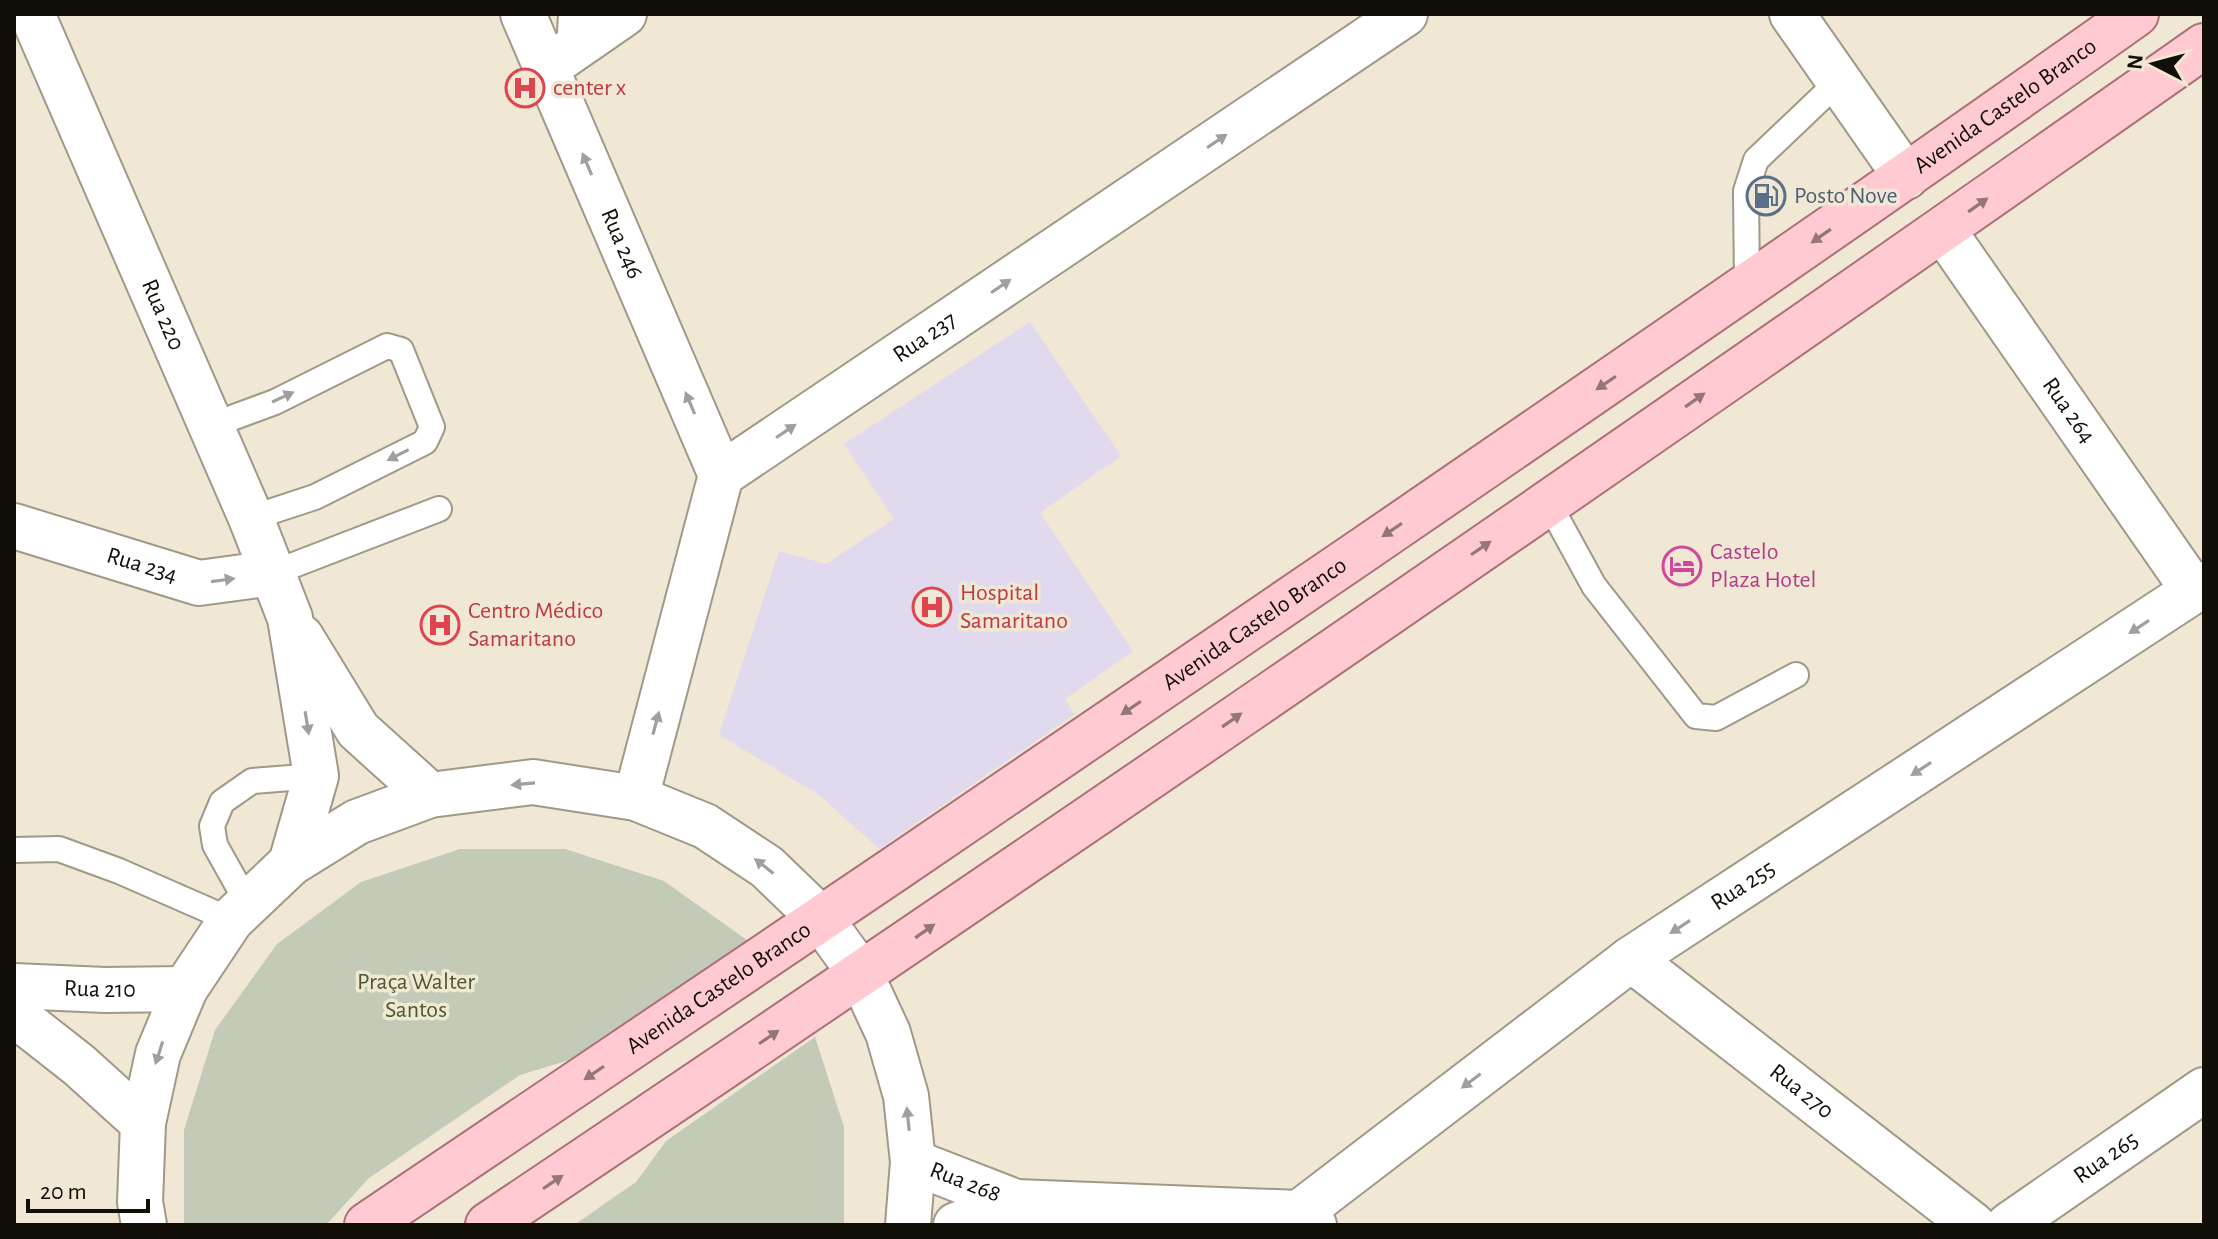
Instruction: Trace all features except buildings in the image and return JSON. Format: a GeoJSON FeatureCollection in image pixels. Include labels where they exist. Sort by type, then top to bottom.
{"type":"FeatureCollection","features":[{"type":"Feature","properties":{"kind":"main road","name":"Avenida Castelo Branco"},"geometry":{"type":"LineString","coordinates":[[367,1225],[1747,287],[2136,14]]}},
{"type":"Feature","properties":{"kind":"main road"},"geometry":{"type":"LineString","coordinates":[[488,1225],[903,946],[1943,230],[2204,46]]}},
{"type":"Feature","properties":{"kind":"street","name":"Rua 220"},"geometry":{"type":"LineString","coordinates":[[32,14],[251,518],[290,618],[358,730],[430,795]]}},
{"type":"Feature","properties":{"kind":"street","name":"Rua 246"},"geometry":{"type":"LineString","coordinates":[[523,14],[562,45],[721,475]]}},
{"type":"Feature","properties":{"kind":"street"},"geometry":{"type":"LineString","coordinates":[[562,45],[624,14]]}},
{"type":"Feature","properties":{"kind":"street","name":"Rua 237"},"geometry":{"type":"LineString","coordinates":[[721,475],[1405,14]]}},
{"type":"Feature","properties":{"kind":"street"},"geometry":{"type":"LineString","coordinates":[[1792,14],[1906,177]]}},
{"type":"Feature","properties":{"kind":"street","name":"Rua 264"},"geometry":{"type":"LineString","coordinates":[[1943,230],[2199,587]]}},
{"type":"Feature","properties":{"kind":"street"},"geometry":{"type":"LineString","coordinates":[[636,798],[721,475]]}},
{"type":"Feature","properties":{"kind":"street","name":"Rua 234"},"geometry":{"type":"LineString","coordinates":[[14,526],[199,583],[273,573]]}},
{"type":"Feature","properties":{"kind":"street","name":"Rua 255"},"geometry":{"type":"LineString","coordinates":[[1306,1219],[1631,959],[2199,587]]}},
{"type":"Feature","properties":{"kind":"street","name":"Rua 220"},"geometry":{"type":"LineString","coordinates":[[290,618],[316,776],[291,863]]}},
{"type":"Feature","properties":{"kind":"street"},"geometry":{"type":"LineString","coordinates":[[144,1225],[140,1202],[143,1123],[158,1054],[185,989],[239,912],[291,863],[357,822],[430,795],[533,782],[636,798],[705,826],[767,867],[821,919],[860,973],[888,1033],[906,1096],[913,1162],[908,1225]]}},
{"type":"Feature","properties":{"kind":"street","name":"Rua 270"},"geometry":{"type":"LineString","coordinates":[[1631,959],[1973,1225]]}},
{"type":"Feature","properties":{"kind":"street","name":"Rua 210"},"geometry":{"type":"LineString","coordinates":[[14,986],[105,990],[185,989]]}},
{"type":"Feature","properties":{"kind":"street"},"geometry":{"type":"LineString","coordinates":[[14,1014],[79,1065],[143,1123]]}},
{"type":"Feature","properties":{"kind":"street","name":"Rua 265"},"geometry":{"type":"LineString","coordinates":[[2009,1225],[2204,1090]]}},
{"type":"Feature","properties":{"kind":"street","name":"Rua 268"},"geometry":{"type":"LineString","coordinates":[[913,1162],[1016,1202],[1306,1219]]}},
{"type":"Feature","properties":{"kind":"street","name":"Rua 268"},"geometry":{"type":"LineString","coordinates":[[956,1225],[1016,1202]]}},
{"type":"Feature","properties":{"kind":"lane"},"geometry":{"type":"LineString","coordinates":[[1747,287],[1746,191],[1756,160],[1839,81]]}},
{"type":"Feature","properties":{"kind":"lane"},"geometry":{"type":"LineString","coordinates":[[210,426],[275,402],[387,346],[401,350],[432,427],[425,442],[315,497],[251,518]]}},
{"type":"Feature","properties":{"kind":"lane"},"geometry":{"type":"LineString","coordinates":[[1548,502],[1594,586],[1696,716],[1716,718],[1796,675]]}},
{"type":"Feature","properties":{"kind":"lane"},"geometry":{"type":"LineString","coordinates":[[273,573],[439,509]]}},
{"type":"Feature","properties":{"kind":"lane"},"geometry":{"type":"LineString","coordinates":[[239,912],[215,845],[212,826],[222,802],[252,781],[316,776]]}},
{"type":"Feature","properties":{"kind":"lane"},"geometry":{"type":"LineString","coordinates":[[14,850],[59,849],[239,912]]}},
{"type":"Feature","properties":{"kind":"shaded area","name":"Hospital Samaritano"},"geometry":{"type":"Polygon","coordinates":[[[1030,322],[1121,456],[1040,513],[1133,651],[1065,699],[1075,714],[879,849],[819,795],[719,735],[779,551],[826,564],[894,519],[844,444],[1030,322]]]}},
{"type":"Feature","properties":{"kind":"green space","name":"Praça Walter Santos"},"geometry":{"type":"Polygon","coordinates":[[[460,849],[565,849],[664,881],[754,945],[592,1053],[520,1075],[369,1178],[326,1225],[184,1225],[184,1130],[215,1030],[277,944],[361,882],[460,849]]]}},
{"type":"Feature","properties":{"kind":"green space"},"geometry":{"type":"Polygon","coordinates":[[[815,1037],[844,1127],[844,1225],[574,1225],[636,1182],[666,1141],[815,1037]]]}},
{"type":"Feature","properties":{"kind":"place","name":"center x"},"geometry":{"type":"Point","coordinates":[525,88]}},
{"type":"Feature","properties":{"kind":"place","name":"Posto Nove"},"geometry":{"type":"Point","coordinates":[1766,196]}},
{"type":"Feature","properties":{"kind":"place","name":"Castelo Plaza Hotel"},"geometry":{"type":"Point","coordinates":[1682,566]}},
{"type":"Feature","properties":{"kind":"place","name":"Hospital Samaritano"},"geometry":{"type":"Point","coordinates":[932,607]}},
{"type":"Feature","properties":{"kind":"place","name":"Centro Médico Samaritano"},"geometry":{"type":"Point","coordinates":[440,625]}}]}
